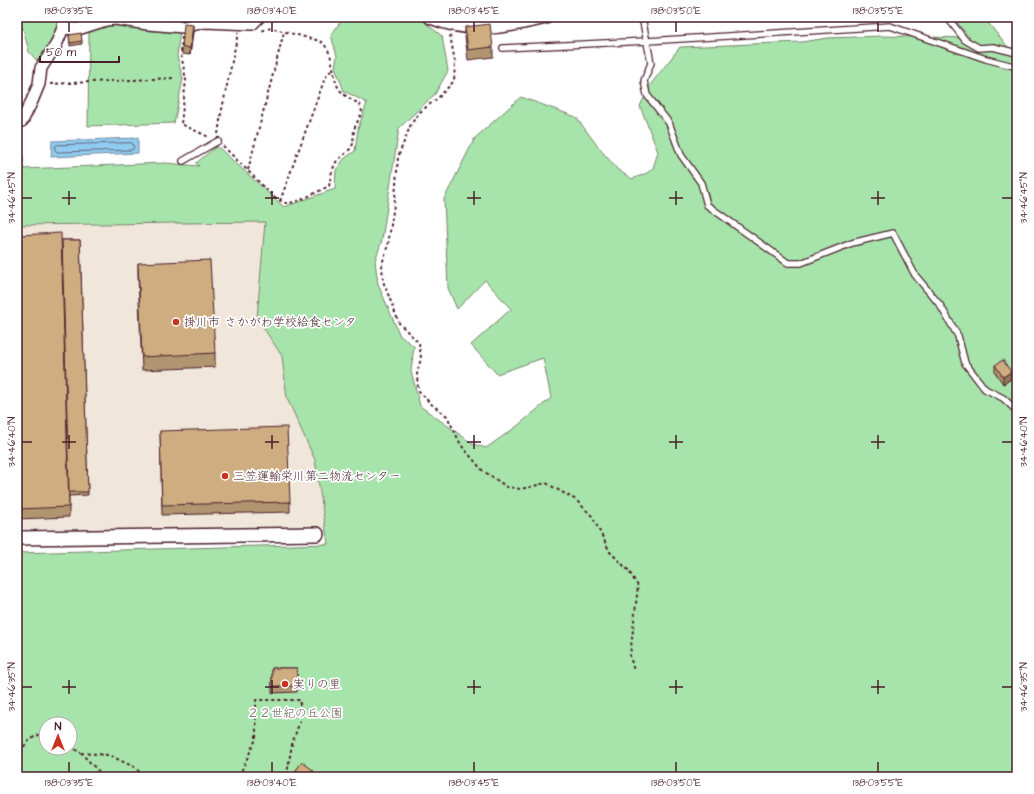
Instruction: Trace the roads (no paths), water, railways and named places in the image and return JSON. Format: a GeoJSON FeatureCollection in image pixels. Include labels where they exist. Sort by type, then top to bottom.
{"type":"FeatureCollection","features":[{"type":"Feature","properties":{"kind":"street"},"geometry":{"type":"LineString","coordinates":[[17,117],[22,121],[32,101],[39,84],[41,68],[56,45],[63,22],[78,28],[115,19],[183,27],[205,22],[252,24],[258,17]]}},
{"type":"Feature","properties":{"kind":"street"},"geometry":{"type":"LineString","coordinates":[[432,17],[448,24],[483,28],[518,20],[546,17]]}},
{"type":"Feature","properties":{"kind":"street"},"geometry":{"type":"LineString","coordinates":[[17,538],[317,534]]}},
{"type":"Feature","properties":{"kind":"lane"},"geometry":{"type":"LineString","coordinates":[[642,17],[650,63],[644,81],[647,95],[669,122],[681,155],[701,183],[707,205],[788,263],[801,263],[852,243],[893,233],[915,275],[940,305],[958,336],[965,363],[985,389],[1002,398],[1017,411]]}},
{"type":"Feature","properties":{"kind":"lane"},"geometry":{"type":"LineString","coordinates":[[947,17],[965,40],[978,48],[993,47],[1017,53]]}},
{"type":"Feature","properties":{"kind":"lane"},"geometry":{"type":"LineString","coordinates":[[502,48],[647,41],[890,26],[986,59],[1017,67]]}},
{"type":"Feature","properties":{"kind":"lane"},"geometry":{"type":"LineString","coordinates":[[183,162],[218,141]]}},
{"type":"Feature","properties":{"kind":"water"},"geometry":{"type":"Polygon","coordinates":[[[138,138],[138,153],[51,157],[52,141],[138,138]]]}},
{"type":"Feature","properties":{"kind":"place","name":"掛川市 さかがわ学校給食センタ"},"geometry":{"type":"Point","coordinates":[176,322]}},
{"type":"Feature","properties":{"kind":"place","name":"三笠運輸栄川第二物流センター"},"geometry":{"type":"Point","coordinates":[225,476]}},
{"type":"Feature","properties":{"kind":"place","name":"実りの里"},"geometry":{"type":"Point","coordinates":[285,684]}},
{"type":"Feature","properties":{"kind":"park label","name":"２２世紀の丘公園"},"geometry":{"type":"Point","coordinates":[295,713]}}]}
